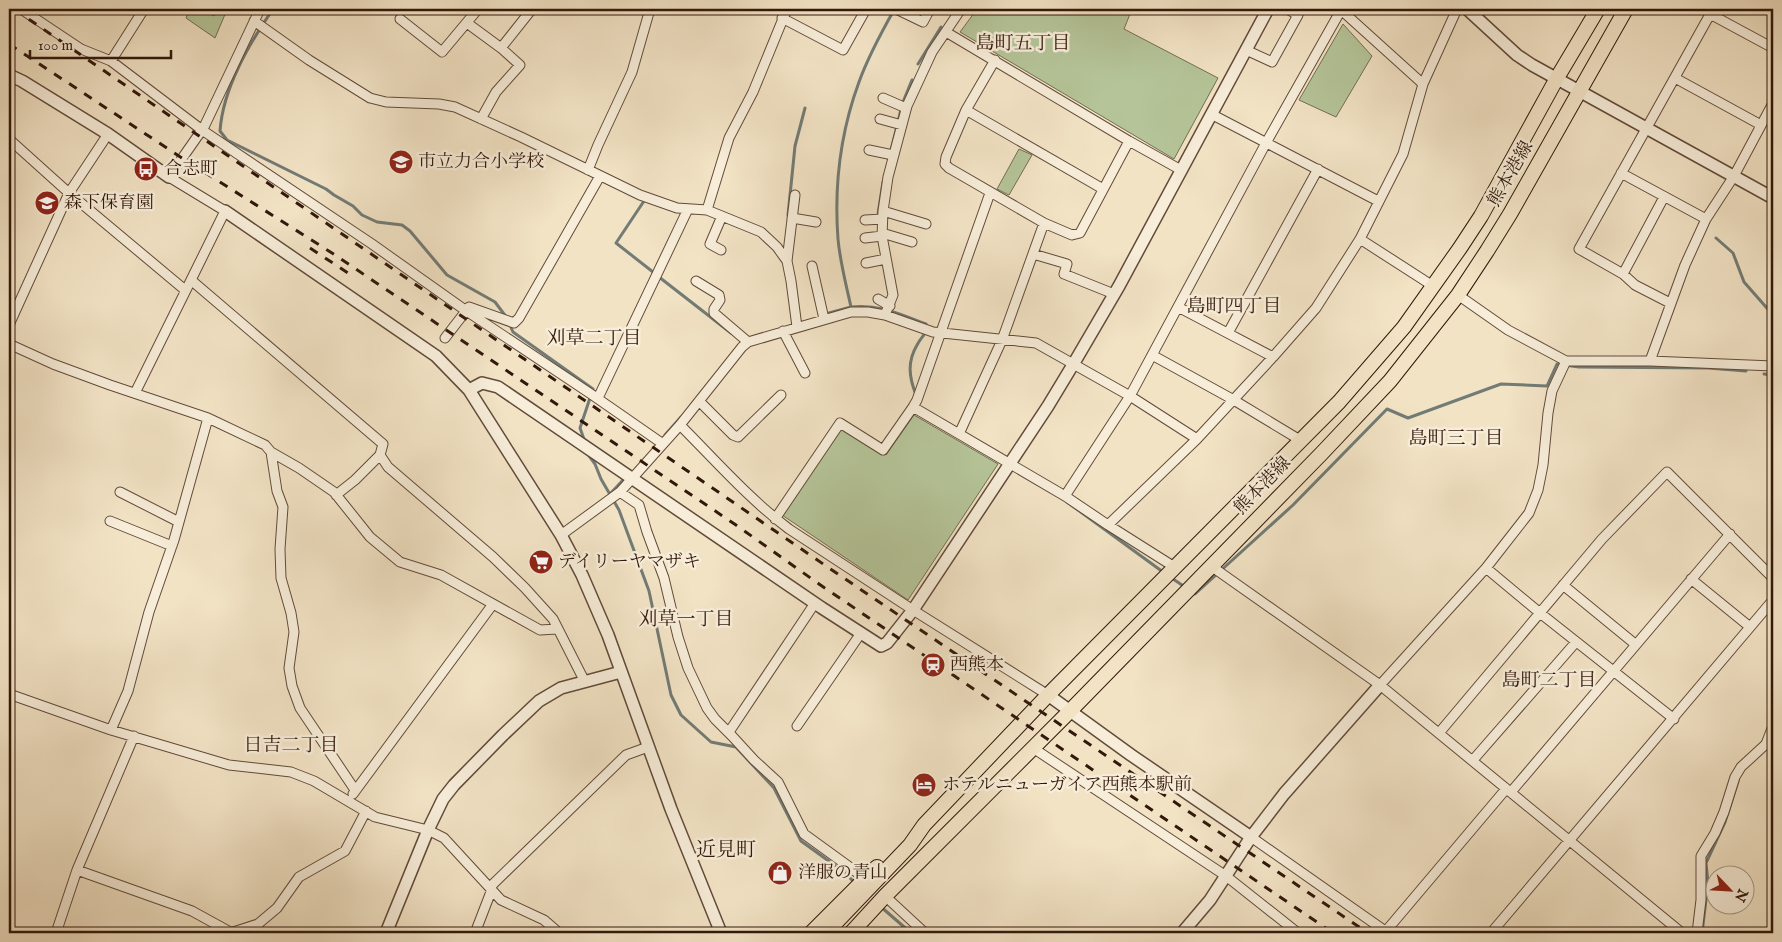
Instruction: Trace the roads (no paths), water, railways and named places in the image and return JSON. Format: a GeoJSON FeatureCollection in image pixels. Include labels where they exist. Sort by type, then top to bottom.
{"type":"FeatureCollection","features":[{"type":"Feature","properties":{"kind":"main road","name":"熊本港線"},"geometry":{"type":"LineString","coordinates":[[811,933],[906,838],[924,824],[1048,695],[1339,402],[1372,365],[1404,327],[1482,216],[1557,78],[1598,9]]}},
{"type":"Feature","properties":{"kind":"main road","name":"熊本港線"},"geometry":{"type":"LineString","coordinates":[[850,933],[1070,711],[1390,381],[1458,295],[1510,214],[1626,9]]}},
{"type":"Feature","properties":{"kind":"main road","name":"熊本港線"},"geometry":{"type":"LineString","coordinates":[[826,933],[910,845],[924,824]]}},
{"type":"Feature","properties":{"kind":"street"},"geometry":{"type":"LineString","coordinates":[[21,9],[80,49],[111,61],[202,130],[663,444]]}},
{"type":"Feature","properties":{"kind":"street"},"geometry":{"type":"LineString","coordinates":[[111,61],[144,9]]}},
{"type":"Feature","properties":{"kind":"street"},"geometry":{"type":"LineString","coordinates":[[169,177],[202,130],[260,9]]}},
{"type":"Feature","properties":{"kind":"street"},"geometry":{"type":"LineString","coordinates":[[400,20],[442,52],[478,9]]}},
{"type":"Feature","properties":{"kind":"street"},"geometry":{"type":"LineString","coordinates":[[501,48],[532,9]]}},
{"type":"Feature","properties":{"kind":"street"},"geometry":{"type":"LineString","coordinates":[[588,170],[632,72],[650,9]]}},
{"type":"Feature","properties":{"kind":"street"},"geometry":{"type":"LineString","coordinates":[[708,210],[729,138],[753,92],[787,9]]}},
{"type":"Feature","properties":{"kind":"street"},"geometry":{"type":"LineString","coordinates":[[782,18],[843,50],[866,9]]}},
{"type":"Feature","properties":{"kind":"street"},"geometry":{"type":"LineString","coordinates":[[896,9],[923,22],[930,9]]}},
{"type":"Feature","properties":{"kind":"street"},"geometry":{"type":"LineString","coordinates":[[885,315],[890,306],[893,291],[882,235],[882,215],[893,155],[906,108],[932,52],[961,9]]}},
{"type":"Feature","properties":{"kind":"street"},"geometry":{"type":"LineString","coordinates":[[469,390],[482,383],[498,387],[881,646],[887,643],[913,610],[1010,464],[1074,363],[1114,294],[1268,9]]}},
{"type":"Feature","properties":{"kind":"street"},"geometry":{"type":"LineString","coordinates":[[1246,50],[1272,62],[1298,15],[1286,9]]}},
{"type":"Feature","properties":{"kind":"street"},"geometry":{"type":"LineString","coordinates":[[1065,496],[1130,396],[1340,9],[1423,84]]}},
{"type":"Feature","properties":{"kind":"street"},"geometry":{"type":"LineString","coordinates":[[1108,525],[1197,439],[1232,399],[1273,358],[1316,308],[1360,239],[1403,154],[1423,84],[1457,9]]}},
{"type":"Feature","properties":{"kind":"street"},"geometry":{"type":"LineString","coordinates":[[1467,9],[1517,55],[1773,198]]}},
{"type":"Feature","properties":{"kind":"street"},"geometry":{"type":"LineString","coordinates":[[1670,303],[1635,285],[1623,274],[1579,249],[1712,11],[1773,48]]}},
{"type":"Feature","properties":{"kind":"street"},"geometry":{"type":"LineString","coordinates":[[254,20],[309,60],[370,98],[386,102],[439,104],[454,107],[656,201],[677,208],[708,210],[752,228],[768,238],[787,261]]}},
{"type":"Feature","properties":{"kind":"street"},"geometry":{"type":"LineString","coordinates":[[467,23],[520,64],[496,92],[481,119]]}},
{"type":"Feature","properties":{"kind":"street"},"geometry":{"type":"LineString","coordinates":[[946,32],[1181,170]]}},
{"type":"Feature","properties":{"kind":"street"},"geometry":{"type":"LineString","coordinates":[[995,60],[966,110],[946,157],[945,164],[990,193],[1044,223],[1072,235],[1080,233],[1129,141]]}},
{"type":"Feature","properties":{"kind":"street"},"geometry":{"type":"LineString","coordinates":[[9,75],[22,81],[108,134],[169,177],[225,211],[436,356],[469,390],[561,535],[582,575],[608,635],[671,809],[721,933]]}},
{"type":"Feature","properties":{"kind":"street"},"geometry":{"type":"LineString","coordinates":[[1674,78],[1761,126]]}},
{"type":"Feature","properties":{"kind":"street"},"geometry":{"type":"LineString","coordinates":[[883,98],[906,108]]}},
{"type":"Feature","properties":{"kind":"street"},"geometry":{"type":"LineString","coordinates":[[1650,361],[1670,303],[1706,219],[1734,176],[1773,103]]}},
{"type":"Feature","properties":{"kind":"street"},"geometry":{"type":"LineString","coordinates":[[966,110],[1103,189]]}},
{"type":"Feature","properties":{"kind":"street"},"geometry":{"type":"LineString","coordinates":[[1211,114],[1378,201]]}},
{"type":"Feature","properties":{"kind":"street"},"geometry":{"type":"LineString","coordinates":[[880,119],[902,126]]}},
{"type":"Feature","properties":{"kind":"street"},"geometry":{"type":"LineString","coordinates":[[9,325],[69,192],[108,134]]}},
{"type":"Feature","properties":{"kind":"street"},"geometry":{"type":"LineString","coordinates":[[9,139],[185,290]]}},
{"type":"Feature","properties":{"kind":"street"},"geometry":{"type":"LineString","coordinates":[[869,150],[893,155]]}},
{"type":"Feature","properties":{"kind":"street"},"geometry":{"type":"LineString","coordinates":[[1228,334],[1318,169]]}},
{"type":"Feature","properties":{"kind":"street"},"geometry":{"type":"LineString","coordinates":[[1621,173],[1706,219]]}},
{"type":"Feature","properties":{"kind":"street"},"geometry":{"type":"LineString","coordinates":[[445,338],[469,307],[514,323],[519,318],[600,176]]}},
{"type":"Feature","properties":{"kind":"street"},"geometry":{"type":"LineString","coordinates":[[775,519],[840,423],[883,450],[913,407],[942,333],[990,193]]}},
{"type":"Feature","properties":{"kind":"street"},"geometry":{"type":"LineString","coordinates":[[795,195],[787,261],[797,326]]}},
{"type":"Feature","properties":{"kind":"street"},"geometry":{"type":"LineString","coordinates":[[1623,274],[1664,197]]}},
{"type":"Feature","properties":{"kind":"street"},"geometry":{"type":"LineString","coordinates":[[598,398],[688,209]]}},
{"type":"Feature","properties":{"kind":"street"},"geometry":{"type":"LineString","coordinates":[[135,393],[225,211]]}},
{"type":"Feature","properties":{"kind":"street"},"geometry":{"type":"LineString","coordinates":[[865,220],[882,215],[926,224]]}},
{"type":"Feature","properties":{"kind":"street"},"geometry":{"type":"LineString","coordinates":[[721,250],[710,244],[722,216]]}},
{"type":"Feature","properties":{"kind":"street"},"geometry":{"type":"LineString","coordinates":[[792,218],[816,222]]}},
{"type":"Feature","properties":{"kind":"street"},"geometry":{"type":"LineString","coordinates":[[959,434],[1002,340],[1044,223]]}},
{"type":"Feature","properties":{"kind":"street"},"geometry":{"type":"LineString","coordinates":[[865,238],[882,235],[912,242]]}},
{"type":"Feature","properties":{"kind":"street"},"geometry":{"type":"LineString","coordinates":[[1360,239],[1433,286]]}},
{"type":"Feature","properties":{"kind":"street"},"geometry":{"type":"LineString","coordinates":[[1033,254],[1067,264],[1064,274],[1114,294]]}},
{"type":"Feature","properties":{"kind":"street"},"geometry":{"type":"LineString","coordinates":[[866,263],[886,259]]}},
{"type":"Feature","properties":{"kind":"street"},"geometry":{"type":"LineString","coordinates":[[812,266],[824,319]]}},
{"type":"Feature","properties":{"kind":"street"},"geometry":{"type":"LineString","coordinates":[[191,280],[383,444],[380,455],[355,480],[336,494]]}},
{"type":"Feature","properties":{"kind":"street"},"geometry":{"type":"LineString","coordinates":[[696,281],[719,295],[720,300],[714,309],[714,313],[748,342]]}},
{"type":"Feature","properties":{"kind":"street"},"geometry":{"type":"LineString","coordinates":[[1458,295],[1508,330],[1566,361],[1650,361],[1773,366]]}},
{"type":"Feature","properties":{"kind":"street"},"geometry":{"type":"LineString","coordinates":[[878,299],[890,306]]}},
{"type":"Feature","properties":{"kind":"street"},"geometry":{"type":"LineString","coordinates":[[1178,307],[1273,358]]}},
{"type":"Feature","properties":{"kind":"street"},"geometry":{"type":"LineString","coordinates":[[561,535],[620,492],[663,444],[748,342],[841,314],[860,312],[885,315],[933,332],[1036,343],[1130,396],[1197,439]]}},
{"type":"Feature","properties":{"kind":"street"},"geometry":{"type":"LineString","coordinates":[[783,331],[805,373]]}},
{"type":"Feature","properties":{"kind":"street"},"geometry":{"type":"LineString","coordinates":[[9,344],[53,364],[208,418],[265,445],[272,452],[336,494],[370,537],[400,562],[441,575],[540,630],[557,629]]}},
{"type":"Feature","properties":{"kind":"street"},"geometry":{"type":"LineString","coordinates":[[1152,355],[1232,399],[1300,440]]}},
{"type":"Feature","properties":{"kind":"street"},"geometry":{"type":"LineString","coordinates":[[1182,933],[1210,900],[1251,837],[1284,794],[1486,568],[1529,513],[1538,490],[1543,465],[1551,398],[1566,361]]}},
{"type":"Feature","properties":{"kind":"street"},"geometry":{"type":"LineString","coordinates":[[699,401],[733,435],[738,437],[781,396]]}},
{"type":"Feature","properties":{"kind":"street"},"geometry":{"type":"LineString","coordinates":[[913,407],[1065,496],[1176,568]]}},
{"type":"Feature","properties":{"kind":"street"},"geometry":{"type":"LineString","coordinates":[[111,730],[128,691],[149,612],[172,546],[208,418]]}},
{"type":"Feature","properties":{"kind":"street"},"geometry":{"type":"LineString","coordinates":[[680,424],[775,519],[913,610],[1048,695],[1387,932],[1730,534]]}},
{"type":"Feature","properties":{"kind":"street"},"geometry":{"type":"LineString","coordinates":[[272,452],[277,491],[283,507],[280,549],[281,578],[291,613],[294,632],[289,668],[292,686],[300,708],[355,790]]}},
{"type":"Feature","properties":{"kind":"street"},"geometry":{"type":"LineString","coordinates":[[380,455],[388,467],[493,557],[526,588],[553,619],[585,682]]}},
{"type":"Feature","properties":{"kind":"street"},"geometry":{"type":"LineString","coordinates":[[1439,733],[1602,539],[1667,472],[1773,578]]}},
{"type":"Feature","properties":{"kind":"street"},"geometry":{"type":"LineString","coordinates":[[120,492],[179,522]]}},
{"type":"Feature","properties":{"kind":"street"},"geometry":{"type":"LineString","coordinates":[[620,492],[639,505],[646,532],[664,578],[678,638],[688,668],[707,708],[754,760],[778,782],[804,834],[866,879]]}},
{"type":"Feature","properties":{"kind":"street"},"geometry":{"type":"LineString","coordinates":[[110,521],[172,546]]}},
{"type":"Feature","properties":{"kind":"street"},"geometry":{"type":"LineString","coordinates":[[1211,566],[1380,685],[1682,933]]}},
{"type":"Feature","properties":{"kind":"street"},"geometry":{"type":"LineString","coordinates":[[1486,568],[1674,719]]}},
{"type":"Feature","properties":{"kind":"street"},"geometry":{"type":"LineString","coordinates":[[1691,579],[1750,627]]}},
{"type":"Feature","properties":{"kind":"street"},"geometry":{"type":"LineString","coordinates":[[1564,585],[1635,644]]}},
{"type":"Feature","properties":{"kind":"street"},"geometry":{"type":"LineString","coordinates":[[1491,933],[1773,600]]}},
{"type":"Feature","properties":{"kind":"street"},"geometry":{"type":"LineString","coordinates":[[729,732],[815,603]]}},
{"type":"Feature","properties":{"kind":"street"},"geometry":{"type":"LineString","coordinates":[[350,801],[355,790],[493,604]]}},
{"type":"Feature","properties":{"kind":"street"},"geometry":{"type":"LineString","coordinates":[[797,726],[861,633]]}},
{"type":"Feature","properties":{"kind":"street"},"geometry":{"type":"LineString","coordinates":[[1473,760],[1576,642]]}},
{"type":"Feature","properties":{"kind":"street"},"geometry":{"type":"LineString","coordinates":[[386,933],[428,830],[443,799],[510,728],[539,701],[561,688],[622,672]]}},
{"type":"Feature","properties":{"kind":"street"},"geometry":{"type":"LineString","coordinates":[[9,694],[111,730],[229,765],[291,772],[314,781],[375,817],[428,830],[444,838],[501,900],[544,920],[559,933]]}},
{"type":"Feature","properties":{"kind":"street"},"geometry":{"type":"LineString","coordinates":[[1697,933],[1701,900],[1701,856],[1715,833],[1735,777],[1741,767],[1766,744],[1773,726]]}},
{"type":"Feature","properties":{"kind":"street"},"geometry":{"type":"LineString","coordinates":[[56,933],[77,870],[134,736]]}},
{"type":"Feature","properties":{"kind":"street"},"geometry":{"type":"LineString","coordinates":[[475,933],[491,888],[626,755],[648,747]]}},
{"type":"Feature","properties":{"kind":"street"},"geometry":{"type":"LineString","coordinates":[[1033,748],[1226,876],[1298,933]]}},
{"type":"Feature","properties":{"kind":"street"},"geometry":{"type":"LineString","coordinates":[[77,870],[192,911],[231,933],[258,924],[277,908],[299,877],[345,851],[366,811]]}},
{"type":"Feature","properties":{"kind":"street"},"geometry":{"type":"LineString","coordinates":[[885,896],[924,933]]}},
{"type":"Feature","properties":{"kind":"waterway"},"geometry":{"type":"LineString","coordinates":[[273,9],[246,52],[232,83],[226,99],[220,131],[227,140],[326,189],[353,206],[362,215],[377,222],[402,225],[410,231],[447,275],[495,302],[507,318]]}},
{"type":"Feature","properties":{"kind":"waterway"},"geometry":{"type":"LineString","coordinates":[[894,10],[866,63],[843,139],[838,179],[838,239],[851,307],[880,308],[926,324],[924,334],[914,351],[910,364],[916,395]]}},
{"type":"Feature","properties":{"kind":"waterway"},"geometry":{"type":"LineString","coordinates":[[918,64],[941,27]]}},
{"type":"Feature","properties":{"kind":"waterway"},"geometry":{"type":"LineString","coordinates":[[903,102],[912,80]]}},
{"type":"Feature","properties":{"kind":"waterway"},"geometry":{"type":"LineString","coordinates":[[788,215],[795,146],[805,108]]}},
{"type":"Feature","properties":{"kind":"waterway"},"geometry":{"type":"LineString","coordinates":[[898,122],[901,109]]}},
{"type":"Feature","properties":{"kind":"waterway"},"geometry":{"type":"LineString","coordinates":[[891,150],[897,126]]}},
{"type":"Feature","properties":{"kind":"waterway"},"geometry":{"type":"LineString","coordinates":[[878,214],[883,182]]}},
{"type":"Feature","properties":{"kind":"waterway"},"geometry":{"type":"LineString","coordinates":[[644,201],[616,243],[653,272]]}},
{"type":"Feature","properties":{"kind":"waterway"},"geometry":{"type":"LineString","coordinates":[[1716,238],[1733,253],[1744,282],[1773,315]]}},
{"type":"Feature","properties":{"kind":"waterway"},"geometry":{"type":"LineString","coordinates":[[659,277],[731,333]]}},
{"type":"Feature","properties":{"kind":"waterway"},"geometry":{"type":"LineString","coordinates":[[829,313],[851,307]]}},
{"type":"Feature","properties":{"kind":"waterway"},"geometry":{"type":"LineString","coordinates":[[509,323],[513,332],[593,389],[580,428],[585,442]]}},
{"type":"Feature","properties":{"kind":"waterway"},"geometry":{"type":"LineString","coordinates":[[1192,592],[1195,594],[1293,505],[1387,409],[1408,418],[1501,384],[1547,386],[1557,364],[1579,367],[1708,368],[1746,371]]}},
{"type":"Feature","properties":{"kind":"waterway"},"geometry":{"type":"LineString","coordinates":[[1764,374],[1773,375]]}},
{"type":"Feature","properties":{"kind":"waterway"},"geometry":{"type":"LineString","coordinates":[[665,435],[681,417]]}},
{"type":"Feature","properties":{"kind":"waterway"},"geometry":{"type":"LineString","coordinates":[[587,453],[595,464],[601,479],[619,510],[649,591],[671,695],[681,715],[711,742],[736,747],[774,788],[801,841],[844,872],[855,883]]}},
{"type":"Feature","properties":{"kind":"waterway"},"geometry":{"type":"LineString","coordinates":[[610,494],[623,480]]}},
{"type":"Feature","properties":{"kind":"waterway"},"geometry":{"type":"LineString","coordinates":[[1067,502],[1163,572]]}},
{"type":"Feature","properties":{"kind":"waterway"},"geometry":{"type":"LineString","coordinates":[[1173,579],[1185,587]]}},
{"type":"Feature","properties":{"kind":"waterway"},"geometry":{"type":"LineString","coordinates":[[1702,933],[1708,883],[1706,863],[1725,822],[1738,781]]}},
{"type":"Feature","properties":{"kind":"waterway"},"geometry":{"type":"LineString","coordinates":[[880,906],[911,933]]}},
{"type":"Feature","properties":{"kind":"railway"},"geometry":{"type":"LineString","coordinates":[[14,9],[829,568],[1368,933]]}},
{"type":"Feature","properties":{"kind":"railway"},"geometry":{"type":"LineString","coordinates":[[9,44],[182,158],[332,253],[736,525],[819,584],[1333,933]]}},
{"type":"Feature","properties":{"kind":"railway"},"geometry":{"type":"LineString","coordinates":[[310,248],[351,275]]}},
{"type":"Feature","properties":{"kind":"place","name":"市立力合小学校"},"geometry":{"type":"Point","coordinates":[401,162]}},
{"type":"Feature","properties":{"kind":"place","name":"合志町"},"geometry":{"type":"Point","coordinates":[146,169]}},
{"type":"Feature","properties":{"kind":"place","name":"森下保育園"},"geometry":{"type":"Point","coordinates":[47,203]}},
{"type":"Feature","properties":{"kind":"place","name":"デイリーヤマザキ"},"geometry":{"type":"Point","coordinates":[541,562]}},
{"type":"Feature","properties":{"kind":"place","name":"西熊本"},"geometry":{"type":"Point","coordinates":[933,665]}},
{"type":"Feature","properties":{"kind":"place","name":"ホテルニューガイア西熊本駅前"},"geometry":{"type":"Point","coordinates":[924,785]}},
{"type":"Feature","properties":{"kind":"place","name":"洋服の青山"},"geometry":{"type":"Point","coordinates":[780,873]}},
{"type":"Feature","properties":{"kind":"district","name":"島町五丁目"},"geometry":{"type":"Point","coordinates":[1023,44]}},
{"type":"Feature","properties":{"kind":"district","name":"島町四丁目"},"geometry":{"type":"Point","coordinates":[1234,307]}},
{"type":"Feature","properties":{"kind":"district","name":"刈草二丁目"},"geometry":{"type":"Point","coordinates":[594,339]}},
{"type":"Feature","properties":{"kind":"district","name":"島町三丁目"},"geometry":{"type":"Point","coordinates":[1456,439]}},
{"type":"Feature","properties":{"kind":"district","name":"刈草一丁目"},"geometry":{"type":"Point","coordinates":[686,620]}},
{"type":"Feature","properties":{"kind":"district","name":"島町二丁目"},"geometry":{"type":"Point","coordinates":[1549,681]}},
{"type":"Feature","properties":{"kind":"district","name":"日吉二丁目"},"geometry":{"type":"Point","coordinates":[291,746]}},
{"type":"Feature","properties":{"kind":"district","name":"近見町"},"geometry":{"type":"Point","coordinates":[726,850]}}]}
